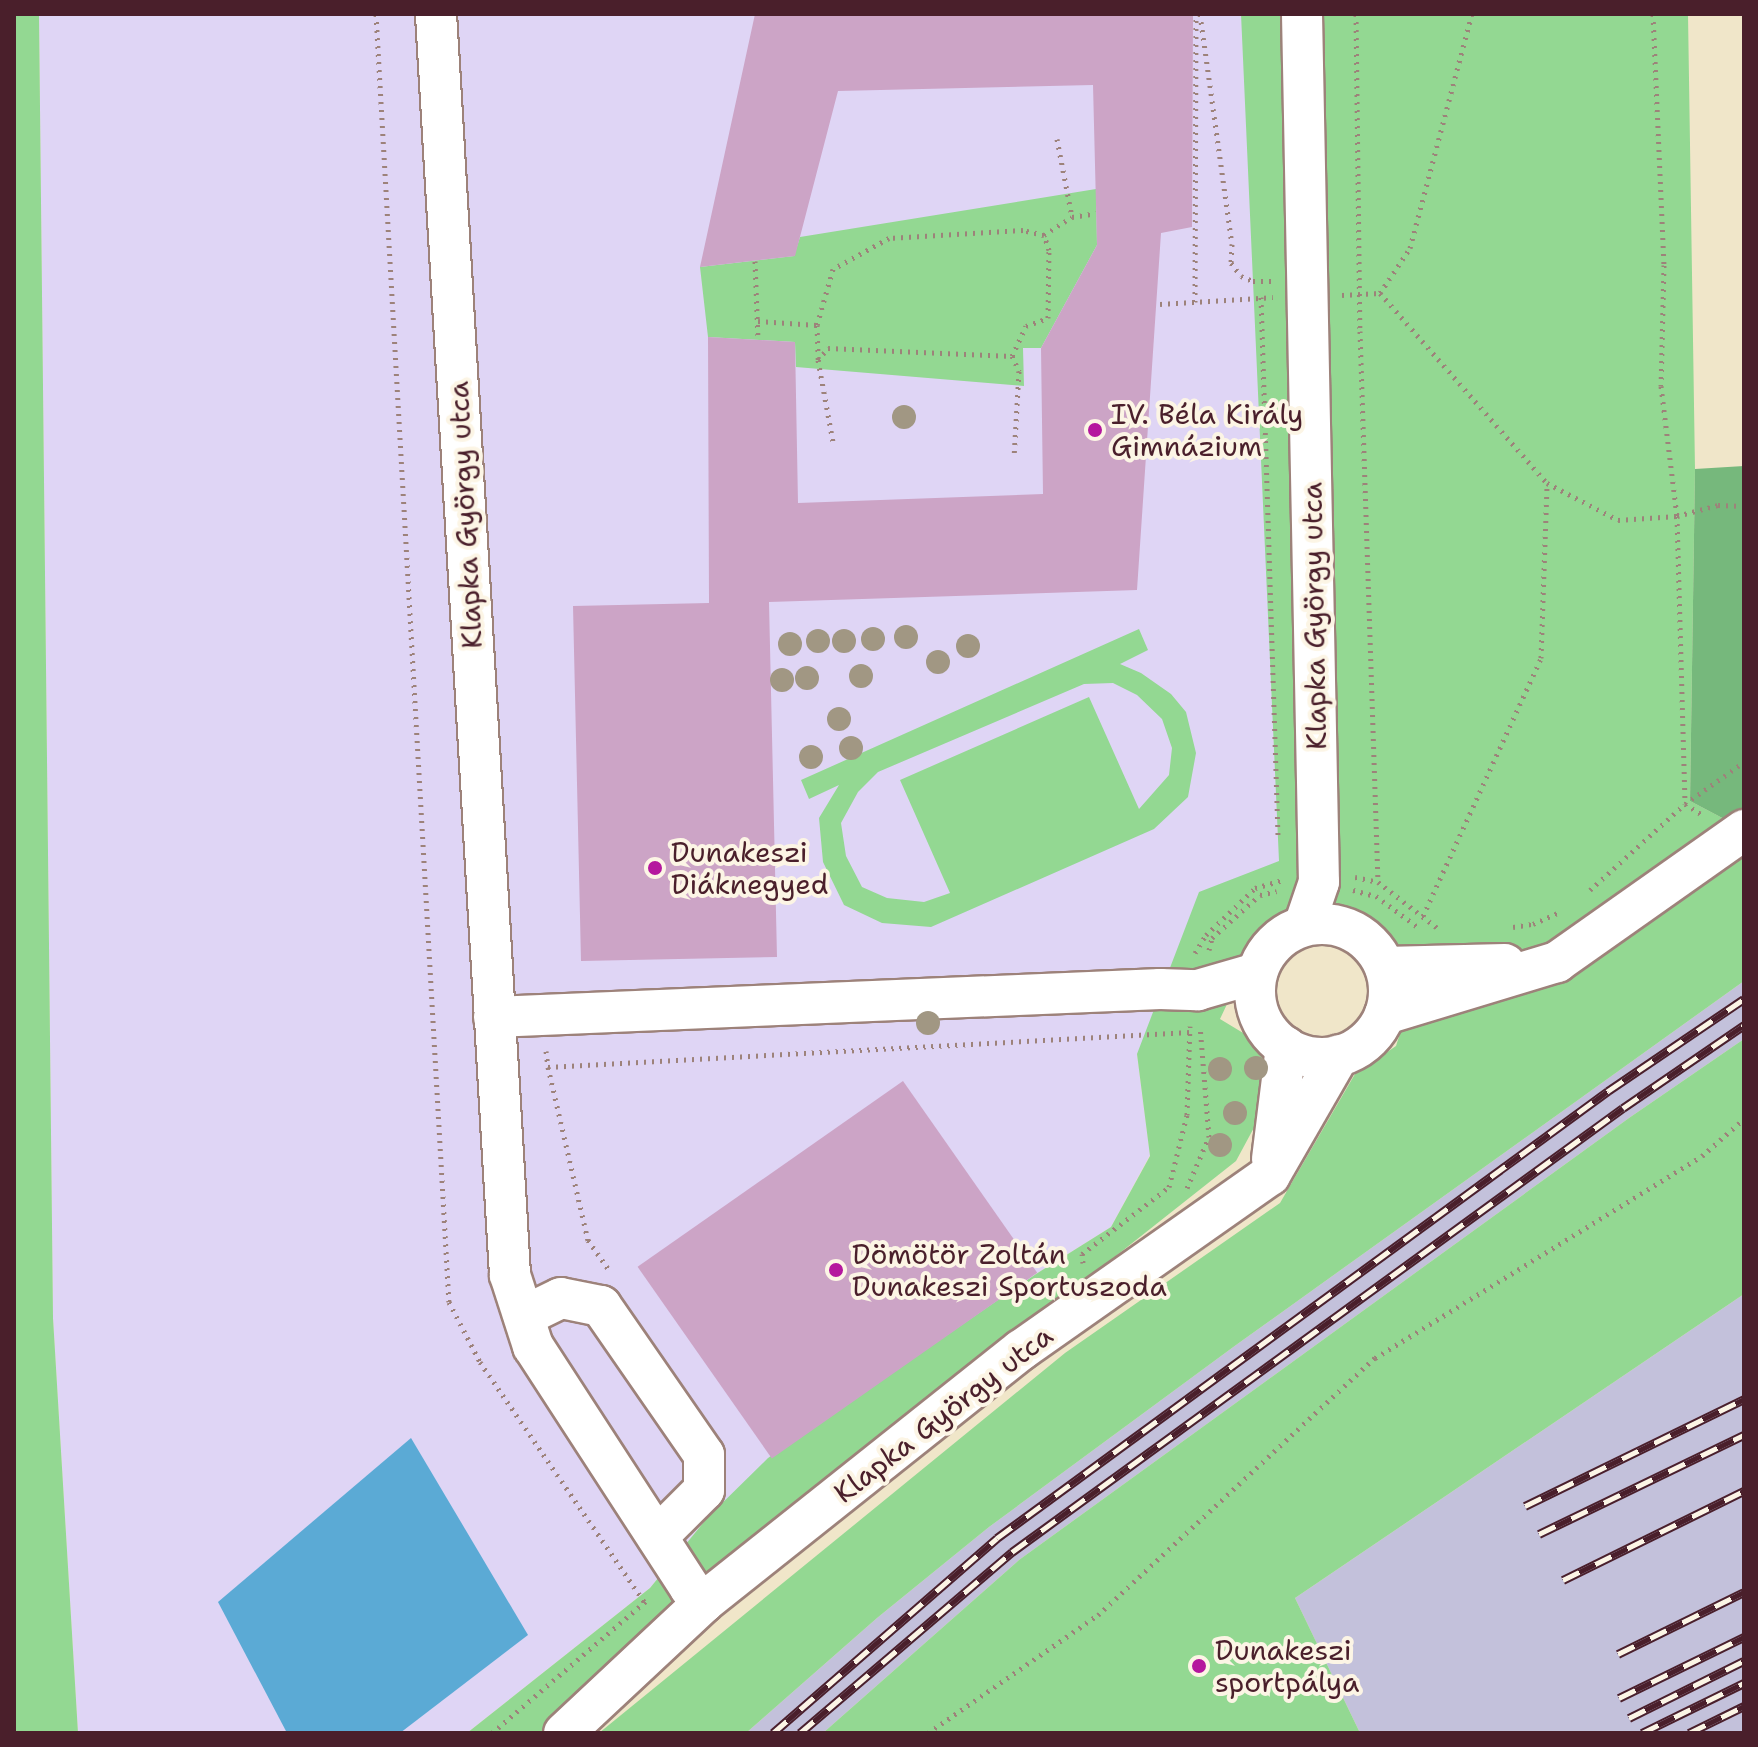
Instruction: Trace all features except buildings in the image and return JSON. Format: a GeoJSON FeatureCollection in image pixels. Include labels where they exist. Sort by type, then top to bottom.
{"type":"FeatureCollection","features":[{"type":"Feature","properties":{"kind":"street","name":"Klapka György utca"},"geometry":{"type":"LineString","coordinates":[[436,14],[510,1275],[533,1346],[692,1587]]}},
{"type":"Feature","properties":{"kind":"street","name":"Klapka György utca"},"geometry":{"type":"LineString","coordinates":[[1302,14],[1319,876],[1304,926]]}},
{"type":"Feature","properties":{"kind":"street"},"geometry":{"type":"LineString","coordinates":[[1385,1014],[1547,947],[1740,833]]}},
{"type":"Feature","properties":{"kind":"street","name":"Klapka György utca"},"geometry":{"type":"LineString","coordinates":[[1319,876],[1343,927]]}},
{"type":"Feature","properties":{"kind":"street"},"geometry":{"type":"LineString","coordinates":[[1324,923],[1343,927],[1361,936],[1385,967],[1389,982],[1385,1014],[1377,1032],[1359,1047],[1321,1058],[1286,1047],[1271,1035],[1261,1019],[1255,996],[1257,973],[1267,952],[1283,936],[1304,926],[1324,923]]}},
{"type":"Feature","properties":{"kind":"street"},"geometry":{"type":"LineString","coordinates":[[1385,967],[1547,947]]}},
{"type":"Feature","properties":{"kind":"street"},"geometry":{"type":"LineString","coordinates":[[494,1017],[1194,990],[1257,973]]}},
{"type":"Feature","properties":{"kind":"street"},"geometry":{"type":"LineString","coordinates":[[1270,1175],[1286,1047]]}},
{"type":"Feature","properties":{"kind":"street","name":"Klapka György utca"},"geometry":{"type":"LineString","coordinates":[[564,1733],[692,1587],[1270,1175],[1339,1055]]}},
{"type":"Feature","properties":{"kind":"street"},"geometry":{"type":"LineString","coordinates":[[524,1316],[561,1298],[601,1306],[704,1455],[704,1490],[657,1537]]}},
{"type":"Feature","properties":{"kind":"path"},"geometry":{"type":"LineString","coordinates":[[376,14],[449,1302],[480,1362],[645,1603]]}},
{"type":"Feature","properties":{"kind":"path"},"geometry":{"type":"LineString","coordinates":[[1198,14],[1232,244],[1231,263],[1241,276],[1253,281],[1359,294],[1380,293]]}},
{"type":"Feature","properties":{"kind":"path"},"geometry":{"type":"LineString","coordinates":[[1195,302],[1198,14]]}},
{"type":"Feature","properties":{"kind":"path"},"geometry":{"type":"LineString","coordinates":[[1356,14],[1359,294],[1378,882]]}},
{"type":"Feature","properties":{"kind":"path"},"geometry":{"type":"LineString","coordinates":[[1380,293],[1410,248],[1472,14]]}},
{"type":"Feature","properties":{"kind":"path"},"geometry":{"type":"LineString","coordinates":[[1653,14],[1664,265],[1661,386],[1677,516],[1685,804]]}},
{"type":"Feature","properties":{"kind":"path"},"geometry":{"type":"LineString","coordinates":[[1057,139],[1072,217]]}},
{"type":"Feature","properties":{"kind":"path"},"geometry":{"type":"LineString","coordinates":[[833,442],[818,360],[817,325],[833,269],[889,238],[1023,230],[1044,235],[1072,217],[1096,213]]}},
{"type":"Feature","properties":{"kind":"path"},"geometry":{"type":"LineString","coordinates":[[1012,356],[1026,326],[1048,318],[1049,250],[1044,235]]}},
{"type":"Feature","properties":{"kind":"path"},"geometry":{"type":"LineString","coordinates":[[755,261],[758,339]]}},
{"type":"Feature","properties":{"kind":"path"},"geometry":{"type":"LineString","coordinates":[[1160,304],[1261,297],[1359,281]]}},
{"type":"Feature","properties":{"kind":"path"},"geometry":{"type":"LineString","coordinates":[[1380,293],[1547,483],[1618,520],[1677,516],[1692,509],[1744,506]]}},
{"type":"Feature","properties":{"kind":"path"},"geometry":{"type":"LineString","coordinates":[[1261,297],[1278,849]]}},
{"type":"Feature","properties":{"kind":"path"},"geometry":{"type":"LineString","coordinates":[[758,321],[817,325]]}},
{"type":"Feature","properties":{"kind":"path"},"geometry":{"type":"LineString","coordinates":[[818,360],[828,348],[1012,356]]}},
{"type":"Feature","properties":{"kind":"path"},"geometry":{"type":"LineString","coordinates":[[1012,356],[1019,371],[1014,458]]}},
{"type":"Feature","properties":{"kind":"path"},"geometry":{"type":"LineString","coordinates":[[1423,916],[1541,658],[1547,483]]}},
{"type":"Feature","properties":{"kind":"path"},"geometry":{"type":"LineString","coordinates":[[1584,896],[1685,804],[1744,762]]}},
{"type":"Feature","properties":{"kind":"path"},"geometry":{"type":"LineString","coordinates":[[1685,804],[1740,833]]}},
{"type":"Feature","properties":{"kind":"path"},"geometry":{"type":"LineString","coordinates":[[1085,1274],[1082,1254],[1169,1187],[1187,1115],[1194,990],[1212,938],[1260,895],[1279,891],[1279,865]]}},
{"type":"Feature","properties":{"kind":"path"},"geometry":{"type":"LineString","coordinates":[[1319,876],[1376,896],[1423,931]]}},
{"type":"Feature","properties":{"kind":"path"},"geometry":{"type":"LineString","coordinates":[[1182,1198],[1209,1137],[1192,960],[1206,935],[1255,888],[1279,881],[1319,876],[1378,882],[1437,926],[1445,938]]}},
{"type":"Feature","properties":{"kind":"path"},"geometry":{"type":"LineString","coordinates":[[1504,929],[1533,924],[1573,906]]}},
{"type":"Feature","properties":{"kind":"path"},"geometry":{"type":"LineString","coordinates":[[1509,936],[1547,947]]}},
{"type":"Feature","properties":{"kind":"path"},"geometry":{"type":"LineString","coordinates":[[542,1014],[548,1067],[588,1240],[614,1277]]}},
{"type":"Feature","properties":{"kind":"path"},"geometry":{"type":"LineString","coordinates":[[548,1067],[1190,1032]]}},
{"type":"Feature","properties":{"kind":"path"},"geometry":{"type":"LineString","coordinates":[[928,1733],[1098,1615],[1375,1358],[1702,1156],[1744,1119]]}},
{"type":"Feature","properties":{"kind":"path"},"geometry":{"type":"LineString","coordinates":[[1071,1274],[1096,1256]]}},
{"type":"Feature","properties":{"kind":"path"},"geometry":{"type":"LineString","coordinates":[[492,1733],[645,1603],[692,1587]]}},
{"type":"Feature","properties":{"kind":"shaded area","name":"Dunakeszi Diáknegyed"},"geometry":{"type":"Polygon","coordinates":[[[39,14],[1635,14],[1358,830],[1137,1054],[1150,1155],[1111,1227],[1036,1274],[708,1517],[650,1588],[467,1733],[78,1733],[53,1318],[39,14]]]}},
{"type":"Feature","properties":{"kind":"shaded area"},"geometry":{"type":"Polygon","coordinates":[[[1744,981],[1744,1039],[1629,1118],[1019,1560],[823,1733],[746,1733],[877,1618],[989,1527],[1236,1345],[1744,981]]]}},
{"type":"Feature","properties":{"kind":"shaded area"},"geometry":{"type":"Polygon","coordinates":[[[1744,1294],[1744,1733],[1360,1733],[1295,1598],[1744,1294]]]}},
{"type":"Feature","properties":{"kind":"green space"},"geometry":{"type":"Polygon","coordinates":[[[14,14],[39,14],[53,1318],[78,1733],[14,1733],[14,14]]]}},
{"type":"Feature","properties":{"kind":"green space"},"geometry":{"type":"Polygon","coordinates":[[[1241,14],[1688,14],[1695,469],[1690,801],[1728,821],[1518,961],[1407,952],[1365,922],[1330,921],[1265,950],[1245,966],[1220,1019],[1263,1045],[1284,1072],[1236,1161],[682,1599],[540,1733],[467,1733],[650,1588],[708,1517],[768,1458],[1036,1274],[1111,1227],[1150,1156],[1137,1054],[1199,892],[1279,861],[1241,14]]]}},
{"type":"Feature","properties":{"kind":"green space"},"geometry":{"type":"Polygon","coordinates":[[[1096,189],[1097,245],[1041,348],[1023,348],[1024,386],[796,367],[795,342],[708,337],[700,267],[794,256],[800,237],[1096,189]]]}},
{"type":"Feature","properties":{"kind":"green space"},"geometry":{"type":"Polygon","coordinates":[[[1744,466],[1744,810],[1728,821],[1690,801],[1695,469],[1744,466]]]}},
{"type":"Feature","properties":{"kind":"green space"},"geometry":{"type":"Polygon","coordinates":[[[1139,629],[1148,650],[1120,664],[1141,673],[1171,694],[1186,712],[1196,753],[1188,797],[1154,829],[931,927],[882,923],[844,905],[823,862],[819,818],[839,785],[809,799],[801,780],[1139,629]],[[1113,683],[1084,684],[878,772],[858,792],[841,823],[846,856],[862,887],[887,898],[924,902],[950,893],[900,780],[1089,697],[1139,809],[1169,775],[1172,748],[1162,719],[1137,695],[1113,683]]]}},
{"type":"Feature","properties":{"kind":"green space"},"geometry":{"type":"Polygon","coordinates":[[[1744,850],[1744,981],[1236,1345],[989,1527],[877,1618],[746,1733],[599,1733],[1065,1353],[1280,1203],[1355,1074],[1396,1046],[1404,1021],[1744,850]]]}},
{"type":"Feature","properties":{"kind":"green space"},"geometry":{"type":"Polygon","coordinates":[[[1744,1039],[1744,1294],[1295,1598],[1360,1733],[823,1733],[1019,1560],[1629,1118],[1744,1039]]]}},
{"type":"Feature","properties":{"kind":"water"},"geometry":{"type":"Polygon","coordinates":[[[411,1438],[528,1635],[400,1733],[287,1733],[218,1602],[411,1438]]]}},
{"type":"Feature","properties":{"kind":"railway"},"geometry":{"type":"LineString","coordinates":[[773,1733],[997,1538],[1608,1091],[1744,999]]}},
{"type":"Feature","properties":{"kind":"railway"},"geometry":{"type":"LineString","coordinates":[[800,1733],[1012,1552],[1623,1108],[1744,1025]]}},
{"type":"Feature","properties":{"kind":"railway"},"geometry":{"type":"LineString","coordinates":[[1525,1506],[1744,1399]]}},
{"type":"Feature","properties":{"kind":"railway"},"geometry":{"type":"LineString","coordinates":[[1539,1534],[1744,1435]]}},
{"type":"Feature","properties":{"kind":"railway"},"geometry":{"type":"LineString","coordinates":[[1563,1580],[1744,1491]]}},
{"type":"Feature","properties":{"kind":"railway"},"geometry":{"type":"LineString","coordinates":[[1618,1654],[1744,1592]]}},
{"type":"Feature","properties":{"kind":"railway"},"geometry":{"type":"LineString","coordinates":[[1619,1698],[1744,1637]]}},
{"type":"Feature","properties":{"kind":"railway"},"geometry":{"type":"LineString","coordinates":[[1629,1718],[1744,1661]]}},
{"type":"Feature","properties":{"kind":"railway"},"geometry":{"type":"LineString","coordinates":[[1642,1733],[1744,1683]]}},
{"type":"Feature","properties":{"kind":"railway"},"geometry":{"type":"LineString","coordinates":[[1689,1733],[1744,1706]]}},
{"type":"Feature","properties":{"kind":"place","name":"IV. Béla Király Gimnázium"},"geometry":{"type":"Point","coordinates":[1095,430]}},
{"type":"Feature","properties":{"kind":"place","name":"Dunakeszi Diáknegyed"},"geometry":{"type":"Point","coordinates":[655,868]}},
{"type":"Feature","properties":{"kind":"place","name":"Dömötör Zoltán Dunakeszi Sportuszoda"},"geometry":{"type":"Point","coordinates":[836,1270]}},
{"type":"Feature","properties":{"kind":"place","name":"Dunakeszi sportpálya"},"geometry":{"type":"Point","coordinates":[1199,1666]}}]}
